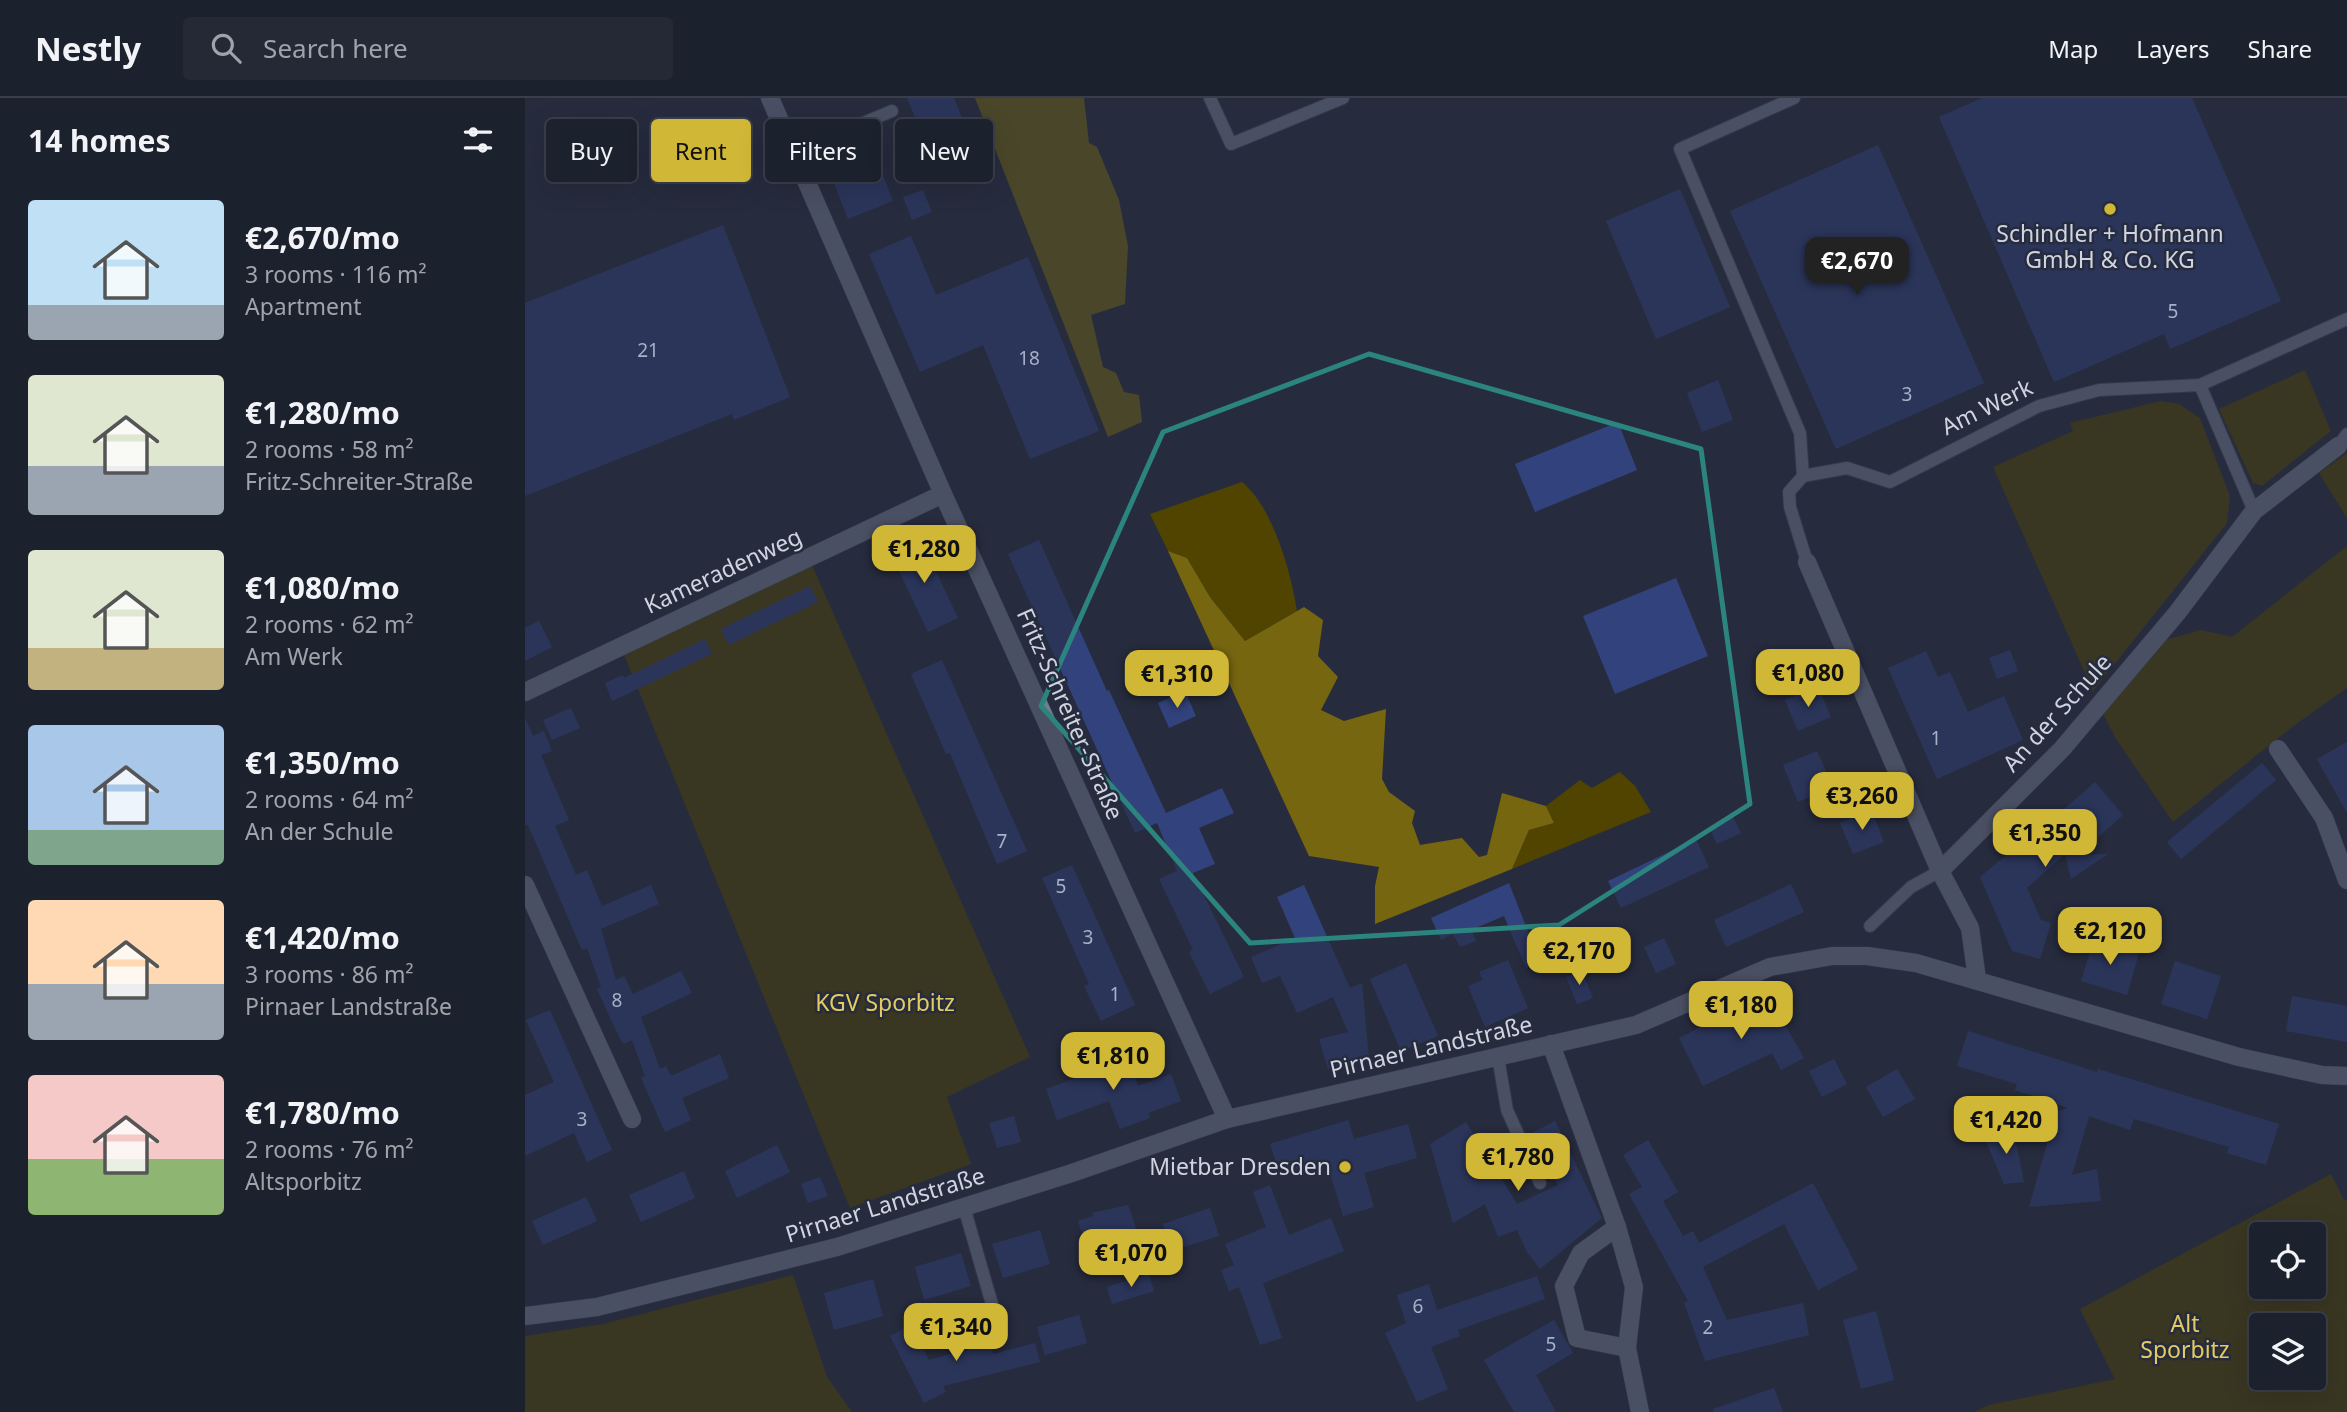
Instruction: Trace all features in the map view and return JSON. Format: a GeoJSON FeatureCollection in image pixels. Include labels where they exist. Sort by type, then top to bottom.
{"type":"FeatureCollection","features":[{"type":"Feature","properties":{"kind":"street","name":"Fritz-Schreiter-Straße"},"geometry":{"type":"LineString","coordinates":[[770,98],[779,119]]}},
{"type":"Feature","properties":{"kind":"street","name":"Fritz-Schreiter-Straße"},"geometry":{"type":"LineString","coordinates":[[806,182],[943,494],[1227,1119]]}},
{"type":"Feature","properties":{"kind":"street"},"geometry":{"type":"LineString","coordinates":[[2254,511],[2342,440]]}},
{"type":"Feature","properties":{"kind":"street","name":"Kameradenweg"},"geometry":{"type":"LineString","coordinates":[[525,692],[943,494]]}},
{"type":"Feature","properties":{"kind":"street","name":"An der Schule"},"geometry":{"type":"LineString","coordinates":[[1940,871],[2061,749],[2177,613],[2254,511]]}},
{"type":"Feature","properties":{"kind":"street"},"geometry":{"type":"LineString","coordinates":[[1807,562],[1940,871],[1970,928],[1977,979]]}},
{"type":"Feature","properties":{"kind":"street"},"geometry":{"type":"LineString","coordinates":[[2278,749],[2324,818],[2347,880]]}},
{"type":"Feature","properties":{"kind":"street"},"geometry":{"type":"LineString","coordinates":[[525,885],[632,1119]]}},
{"type":"Feature","properties":{"kind":"street","name":"Pirnaer Landstraße"},"geometry":{"type":"LineString","coordinates":[[525,1316],[597,1307],[837,1247],[1227,1119],[1636,1025],[1770,967],[1832,956],[1867,956],[1916,964],[1977,979],[2239,1057],[2322,1075],[2347,1076]]}},
{"type":"Feature","properties":{"kind":"street"},"geometry":{"type":"LineString","coordinates":[[1551,1044],[1617,1227],[1635,1287],[1627,1349],[1640,1412]]}},
{"type":"Feature","properties":{"kind":"street"},"geometry":{"type":"LineString","coordinates":[[1617,1227],[1581,1253],[1565,1286],[1577,1338],[1627,1349]]}},
{"type":"Feature","properties":{"kind":"lane"},"geometry":{"type":"LineString","coordinates":[[1210,98],[1231,144],[1343,98]]}},
{"type":"Feature","properties":{"kind":"lane"},"geometry":{"type":"LineString","coordinates":[[1794,98],[1681,149],[1800,432],[1803,476],[1789,492],[1790,507],[1807,562]]}},
{"type":"Feature","properties":{"kind":"lane"},"geometry":{"type":"LineString","coordinates":[[873,119],[892,111]]}},
{"type":"Feature","properties":{"kind":"lane","name":"Am Werk"},"geometry":{"type":"LineString","coordinates":[[1803,476],[1847,468],[1890,482],[2039,406],[2099,390],[2200,384],[2347,319]]}},
{"type":"Feature","properties":{"kind":"lane"},"geometry":{"type":"LineString","coordinates":[[2200,384],[2254,511]]}},
{"type":"Feature","properties":{"kind":"lane"},"geometry":{"type":"LineString","coordinates":[[1870,926],[1911,887],[1940,871]]}},
{"type":"Feature","properties":{"kind":"lane"},"geometry":{"type":"LineString","coordinates":[[1498,1057],[1507,1110],[1540,1183]]}},
{"type":"Feature","properties":{"kind":"lane"},"geometry":{"type":"LineString","coordinates":[[964,1207],[1000,1332]]}},
{"type":"Feature","properties":{"kind":"highlighted area"},"geometry":{"type":"Polygon","coordinates":[[[1369,354],[1701,449],[1750,804],[1559,925],[1250,943],[1041,706],[1163,432],[1369,354]]]}},
{"type":"Feature","properties":{"kind":"green space"},"geometry":{"type":"Polygon","coordinates":[[[2305,370],[2331,431],[2262,486],[2253,483],[2219,409],[2305,370]]]}},
{"type":"Feature","properties":{"kind":"green space"},"geometry":{"type":"Polygon","coordinates":[[[2161,401],[2179,404],[2200,418],[2230,496],[2227,523],[2093,691],[1993,467],[2073,431],[2070,423],[2161,401]]]}},
{"type":"Feature","properties":{"kind":"green space"},"geometry":{"type":"Polygon","coordinates":[[[2347,453],[2347,518],[2319,473],[2347,453]]]}},
{"type":"Feature","properties":{"kind":"green space"},"geometry":{"type":"Polygon","coordinates":[[[1242,482],[1263,507],[1279,541],[1297,611],[1245,641],[1210,597],[1187,558],[1168,551],[1150,514],[1242,482]]]}},
{"type":"Feature","properties":{"kind":"green space"},"geometry":{"type":"Polygon","coordinates":[[[2347,546],[2347,688],[2292,727],[2173,822],[2116,739],[2103,714],[2161,641],[2201,630],[2232,637],[2347,546]]]}},
{"type":"Feature","properties":{"kind":"green space","name":"KGV Sporbitz"},"geometry":{"type":"Polygon","coordinates":[[[811,563],[1030,1057],[947,1097],[971,1164],[850,1208],[622,650],[811,563]]]}},
{"type":"Feature","properties":{"kind":"green space"},"geometry":{"type":"Polygon","coordinates":[[[1620,772],[1635,786],[1651,812],[1512,869],[1529,830],[1554,823],[1546,806],[1580,780],[1592,788],[1620,772]]]}},
{"type":"Feature","properties":{"kind":"green space","name":"Alt Sporbitz"},"geometry":{"type":"Polygon","coordinates":[[[2331,1174],[2344,1200],[2347,1199],[2347,1412],[1974,1412],[1989,1405],[2115,1379],[2080,1309],[2331,1174]]]}},
{"type":"Feature","properties":{"kind":"green space"},"geometry":{"type":"Polygon","coordinates":[[[793,1275],[827,1377],[852,1412],[525,1412],[525,1336],[603,1324],[793,1275]]]}},
{"type":"Feature","properties":{"kind":"shaded area"},"geometry":{"type":"Polygon","coordinates":[[[975,98],[1084,98],[1089,143],[1097,147],[1119,200],[1128,246],[1125,304],[1091,315],[1103,367],[1116,373],[1124,392],[1139,395],[1142,422],[1108,437],[993,144],[993,119],[983,119],[975,98]]]}},
{"type":"Feature","properties":{"kind":"shaded area"},"geometry":{"type":"Polygon","coordinates":[[[1168,551],[1187,558],[1210,597],[1245,641],[1304,607],[1323,620],[1318,656],[1338,677],[1321,710],[1344,721],[1386,709],[1382,779],[1389,792],[1415,811],[1412,823],[1420,845],[1462,838],[1479,857],[1487,855],[1502,793],[1546,806],[1554,823],[1529,830],[1512,869],[1375,924],[1375,886],[1379,867],[1309,856],[1168,551]]]}},
{"type":"Feature","properties":{"kind":"building"},"geometry":{"type":"Polygon","coordinates":[[[907,98],[954,98],[963,119],[916,119],[907,98]]]}},
{"type":"Feature","properties":{"kind":"building","name":"Schindler + Hofmann GmbH & Co. KG"},"geometry":{"type":"Polygon","coordinates":[[[1982,98],[2192,98],[2281,301],[2170,349],[2164,334],[2054,382],[1939,117],[1982,98]]]}},
{"type":"Feature","properties":{"kind":"building","name":"Schindler + Hofmann GmbH & Co. KG"},"geometry":{"type":"Polygon","coordinates":[[[1878,145],[1984,383],[1836,449],[1730,211],[1878,145]]]}},
{"type":"Feature","properties":{"kind":"building"},"geometry":{"type":"Polygon","coordinates":[[[881,170],[893,201],[848,219],[834,182],[881,182],[881,170]]]}},
{"type":"Feature","properties":{"kind":"building"},"geometry":{"type":"Polygon","coordinates":[[[1680,189],[1730,307],[1656,339],[1606,221],[1680,189]]]}},
{"type":"Feature","properties":{"kind":"building"},"geometry":{"type":"Polygon","coordinates":[[[923,190],[932,212],[912,220],[903,197],[923,190]]]}},
{"type":"Feature","properties":{"kind":"building"},"geometry":{"type":"Polygon","coordinates":[[[723,225],[790,397],[734,420],[732,414],[525,496],[525,303],[723,225]]]}},
{"type":"Feature","properties":{"kind":"building"},"geometry":{"type":"Polygon","coordinates":[[[911,236],[936,295],[1028,257],[1099,431],[1030,459],[983,345],[920,372],[869,254],[911,236]]]}},
{"type":"Feature","properties":{"kind":"building"},"geometry":{"type":"Polygon","coordinates":[[[1718,380],[1733,420],[1702,432],[1687,393],[1718,380]]]}},
{"type":"Feature","properties":{"kind":"building"},"geometry":{"type":"Polygon","coordinates":[[[1618,422],[1637,470],[1535,512],[1515,464],[1618,422]]]}},
{"type":"Feature","properties":{"kind":"building"},"geometry":{"type":"Polygon","coordinates":[[[920,538],[958,618],[928,632],[890,552],[920,538]]]}},
{"type":"Feature","properties":{"kind":"building"},"geometry":{"type":"Polygon","coordinates":[[[1039,540],[1166,813],[1222,788],[1234,813],[1199,828],[1215,864],[1193,873],[1244,977],[1210,994],[1189,952],[1193,950],[1159,879],[1177,871],[1157,823],[1135,833],[1008,554],[1039,540]]]}},
{"type":"Feature","properties":{"kind":"building"},"geometry":{"type":"Polygon","coordinates":[[[1676,578],[1708,656],[1615,694],[1583,616],[1676,578]]]}},
{"type":"Feature","properties":{"kind":"building"},"geometry":{"type":"Polygon","coordinates":[[[810,586],[818,602],[729,645],[721,629],[810,586]]]}},
{"type":"Feature","properties":{"kind":"building"},"geometry":{"type":"Polygon","coordinates":[[[539,621],[552,647],[525,661],[525,628],[539,621]]]}},
{"type":"Feature","properties":{"kind":"building"},"geometry":{"type":"Polygon","coordinates":[[[705,639],[712,654],[612,701],[605,683],[623,675],[624,678],[705,639]]]}},
{"type":"Feature","properties":{"kind":"building"},"geometry":{"type":"Polygon","coordinates":[[[2010,650],[2018,671],[1997,679],[1989,658],[2010,650]]]}},
{"type":"Feature","properties":{"kind":"building"},"geometry":{"type":"Polygon","coordinates":[[[1926,651],[1938,677],[1950,672],[1968,712],[2004,696],[2023,740],[1937,779],[1888,668],[1926,651]]]}},
{"type":"Feature","properties":{"kind":"building"},"geometry":{"type":"Polygon","coordinates":[[[942,660],[1027,851],[997,864],[950,753],[946,754],[911,674],[942,660]]]}},
{"type":"Feature","properties":{"kind":"building"},"geometry":{"type":"Polygon","coordinates":[[[1818,687],[1831,717],[1798,731],[1785,700],[1818,687]]]}},
{"type":"Feature","properties":{"kind":"building"},"geometry":{"type":"Polygon","coordinates":[[[1185,691],[1196,716],[1169,728],[1158,703],[1185,691]]]}},
{"type":"Feature","properties":{"kind":"building"},"geometry":{"type":"Polygon","coordinates":[[[571,708],[580,728],[552,740],[543,720],[571,708]]]}},
{"type":"Feature","properties":{"kind":"building"},"geometry":{"type":"Polygon","coordinates":[[[525,718],[533,736],[544,731],[552,751],[541,755],[569,820],[555,826],[576,875],[587,870],[602,906],[651,885],[659,904],[601,929],[616,980],[624,976],[633,994],[681,971],[692,993],[641,1017],[660,1069],[666,1066],[671,1076],[720,1054],[729,1078],[682,1098],[691,1120],[665,1132],[641,1078],[645,1076],[632,1040],[623,1044],[612,1022],[597,989],[601,987],[587,948],[582,950],[528,825],[525,825],[525,718]]]}},
{"type":"Feature","properties":{"kind":"building"},"geometry":{"type":"Polygon","coordinates":[[[2347,742],[2347,813],[2317,759],[2347,742]]]}},
{"type":"Feature","properties":{"kind":"building"},"geometry":{"type":"Polygon","coordinates":[[[1817,751],[1833,787],[1798,802],[1783,765],[1817,751]]]}},
{"type":"Feature","properties":{"kind":"building"},"geometry":{"type":"Polygon","coordinates":[[[2262,763],[2276,780],[2181,859],[2167,842],[2262,763]]]}},
{"type":"Feature","properties":{"kind":"building"},"geometry":{"type":"Polygon","coordinates":[[[2095,782],[2123,815],[2078,855],[2108,854],[2071,879],[2065,854],[2027,888],[2041,920],[2051,923],[2040,959],[2012,951],[1980,877],[2029,836],[2040,848],[2071,822],[2061,812],[2095,782]]]}},
{"type":"Feature","properties":{"kind":"building"},"geometry":{"type":"Polygon","coordinates":[[[1871,810],[1884,842],[1853,854],[1840,823],[1871,810]]]}},
{"type":"Feature","properties":{"kind":"building"},"geometry":{"type":"Polygon","coordinates":[[[1733,817],[1741,833],[1717,844],[1709,827],[1733,817]]]}},
{"type":"Feature","properties":{"kind":"building"},"geometry":{"type":"Polygon","coordinates":[[[1696,839],[1709,867],[1621,908],[1608,881],[1696,839]]]}},
{"type":"Feature","properties":{"kind":"building"},"geometry":{"type":"Polygon","coordinates":[[[1072,865],[1135,1005],[1101,1021],[1084,986],[1089,984],[1042,878],[1072,865]]]}},
{"type":"Feature","properties":{"kind":"building"},"geometry":{"type":"Polygon","coordinates":[[[1509,883],[1540,962],[1526,968],[1504,916],[1471,930],[1476,941],[1460,947],[1453,934],[1441,940],[1431,918],[1509,883]]]}},
{"type":"Feature","properties":{"kind":"building"},"geometry":{"type":"Polygon","coordinates":[[[1791,884],[1804,912],[1726,947],[1714,920],[1791,884]]]}},
{"type":"Feature","properties":{"kind":"building"},"geometry":{"type":"Polygon","coordinates":[[[1304,885],[1350,988],[1362,983],[1369,1058],[1328,1069],[1319,1039],[1348,1032],[1333,997],[1297,1013],[1280,976],[1262,983],[1251,957],[1295,938],[1277,897],[1304,885]]]}},
{"type":"Feature","properties":{"kind":"building"},"geometry":{"type":"Polygon","coordinates":[[[1664,938],[1676,964],[1656,973],[1644,947],[1664,938]]]}},
{"type":"Feature","properties":{"kind":"building"},"geometry":{"type":"Polygon","coordinates":[[[2094,939],[2139,953],[2127,995],[2081,981],[2094,939]]]}},
{"type":"Feature","properties":{"kind":"building"},"geometry":{"type":"Polygon","coordinates":[[[1508,960],[1528,1008],[1485,1027],[1468,986],[1483,980],[1479,972],[1508,960]]]}},
{"type":"Feature","properties":{"kind":"building"},"geometry":{"type":"Polygon","coordinates":[[[2175,961],[2221,976],[2207,1019],[2161,1004],[2175,961]]]}},
{"type":"Feature","properties":{"kind":"building"},"geometry":{"type":"Polygon","coordinates":[[[1406,963],[1438,1036],[1401,1051],[1370,979],[1406,963]]]}},
{"type":"Feature","properties":{"kind":"building"},"geometry":{"type":"Polygon","coordinates":[[[1582,971],[1593,998],[1577,1004],[1566,977],[1582,971]]]}},
{"type":"Feature","properties":{"kind":"building"},"geometry":{"type":"Polygon","coordinates":[[[1767,993],[1804,1058],[1781,1070],[1772,1053],[1703,1086],[1679,1038],[1767,993]]]}},
{"type":"Feature","properties":{"kind":"building"},"geometry":{"type":"Polygon","coordinates":[[[2292,996],[2347,1006],[2347,1042],[2286,1031],[2292,996]]]}},
{"type":"Feature","properties":{"kind":"building"},"geometry":{"type":"Polygon","coordinates":[[[550,1010],[612,1150],[587,1162],[574,1133],[525,1156],[525,1095],[554,1082],[526,1020],[550,1010]]]}},
{"type":"Feature","properties":{"kind":"building"},"geometry":{"type":"Polygon","coordinates":[[[1968,1031],[2097,1072],[2098,1069],[2279,1124],[2266,1165],[2227,1153],[2229,1147],[2134,1119],[2130,1130],[2089,1116],[2072,1175],[2097,1169],[2101,1201],[2029,1207],[2056,1112],[2068,1108],[2015,1090],[2017,1084],[1957,1066],[1968,1031]]]}},
{"type":"Feature","properties":{"kind":"building"},"geometry":{"type":"Polygon","coordinates":[[[1104,1047],[1111,1069],[1129,1062],[1138,1086],[1171,1074],[1181,1101],[1148,1113],[1150,1118],[1120,1129],[1109,1101],[1057,1120],[1046,1089],[1093,1072],[1086,1054],[1104,1047]]]}},
{"type":"Feature","properties":{"kind":"building"},"geometry":{"type":"Polygon","coordinates":[[[1834,1059],[1847,1084],[1822,1097],[1809,1071],[1834,1059]]]}},
{"type":"Feature","properties":{"kind":"building"},"geometry":{"type":"Polygon","coordinates":[[[1897,1069],[1915,1099],[1883,1117],[1866,1087],[1897,1069]]]}},
{"type":"Feature","properties":{"kind":"building"},"geometry":{"type":"Polygon","coordinates":[[[1014,1116],[1021,1142],[997,1148],[989,1123],[1014,1116]]]}},
{"type":"Feature","properties":{"kind":"building","name":"Mietbar Dresden"},"geometry":{"type":"Polygon","coordinates":[[[1348,1120],[1354,1139],[1408,1124],[1417,1158],[1364,1173],[1374,1207],[1343,1216],[1326,1160],[1280,1175],[1270,1144],[1348,1120]]]}},
{"type":"Feature","properties":{"kind":"building"},"geometry":{"type":"Polygon","coordinates":[[[1555,1121],[1602,1218],[1540,1269],[1527,1252],[1517,1230],[1498,1237],[1485,1204],[1453,1223],[1430,1144],[1466,1122],[1517,1204],[1558,1185],[1532,1133],[1555,1121]]]}},
{"type":"Feature","properties":{"kind":"building"},"geometry":{"type":"Polygon","coordinates":[[[2013,1128],[2024,1182],[2004,1184],[1985,1139],[2013,1128]]]}},
{"type":"Feature","properties":{"kind":"building"},"geometry":{"type":"Polygon","coordinates":[[[1648,1140],[1678,1192],[1663,1201],[1683,1236],[1693,1231],[1699,1243],[1813,1183],[1858,1269],[1818,1290],[1784,1224],[1703,1267],[1727,1320],[1803,1303],[1809,1335],[1705,1361],[1684,1303],[1688,1301],[1629,1194],[1642,1187],[1623,1155],[1648,1140]]]}},
{"type":"Feature","properties":{"kind":"building"},"geometry":{"type":"Polygon","coordinates":[[[777,1145],[790,1172],[737,1198],[725,1171],[777,1145]]]}},
{"type":"Feature","properties":{"kind":"building"},"geometry":{"type":"Polygon","coordinates":[[[684,1171],[695,1198],[641,1222],[629,1195],[684,1171]]]}},
{"type":"Feature","properties":{"kind":"building"},"geometry":{"type":"Polygon","coordinates":[[[820,1177],[828,1196],[808,1203],[801,1184],[820,1177]]]}},
{"type":"Feature","properties":{"kind":"building"},"geometry":{"type":"Polygon","coordinates":[[[1270,1185],[1289,1235],[1331,1218],[1344,1251],[1263,1283],[1282,1338],[1260,1345],[1239,1287],[1229,1291],[1221,1270],[1234,1265],[1225,1244],[1266,1227],[1253,1192],[1270,1185]]]}},
{"type":"Feature","properties":{"kind":"building"},"geometry":{"type":"Polygon","coordinates":[[[586,1197],[597,1221],[543,1245],[532,1221],[586,1197]]]}},
{"type":"Feature","properties":{"kind":"building"},"geometry":{"type":"Polygon","coordinates":[[[1128,1205],[1139,1237],[1107,1250],[1105,1247],[1088,1253],[1078,1221],[1093,1216],[1092,1213],[1128,1205]]]}},
{"type":"Feature","properties":{"kind":"building"},"geometry":{"type":"Polygon","coordinates":[[[1210,1208],[1219,1236],[1171,1251],[1163,1224],[1210,1208]]]}},
{"type":"Feature","properties":{"kind":"building"},"geometry":{"type":"Polygon","coordinates":[[[1040,1230],[1050,1264],[1003,1278],[992,1244],[1040,1230]]]}},
{"type":"Feature","properties":{"kind":"building"},"geometry":{"type":"Polygon","coordinates":[[[961,1253],[971,1286],[924,1300],[915,1267],[961,1253]]]}},
{"type":"Feature","properties":{"kind":"building"},"geometry":{"type":"Polygon","coordinates":[[[1149,1274],[1154,1291],[1112,1304],[1107,1287],[1149,1274]]]}},
{"type":"Feature","properties":{"kind":"building"},"geometry":{"type":"Polygon","coordinates":[[[1537,1276],[1545,1299],[1458,1330],[1460,1336],[1431,1347],[1448,1389],[1417,1402],[1385,1333],[1406,1323],[1397,1295],[1429,1284],[1437,1310],[1537,1276]]]}},
{"type":"Feature","properties":{"kind":"building"},"geometry":{"type":"Polygon","coordinates":[[[873,1279],[883,1316],[834,1330],[824,1293],[873,1279]]]}},
{"type":"Feature","properties":{"kind":"building"},"geometry":{"type":"Polygon","coordinates":[[[1876,1311],[1894,1380],[1861,1389],[1843,1320],[1876,1311]]]}},
{"type":"Feature","properties":{"kind":"building"},"geometry":{"type":"Polygon","coordinates":[[[1079,1315],[1087,1343],[1045,1355],[1037,1327],[1079,1315]]]}},
{"type":"Feature","properties":{"kind":"building"},"geometry":{"type":"Polygon","coordinates":[[[1554,1320],[1573,1353],[1536,1375],[1556,1412],[1514,1412],[1484,1360],[1554,1320]]]}},
{"type":"Feature","properties":{"kind":"building"},"geometry":{"type":"Polygon","coordinates":[[[911,1325],[929,1360],[990,1343],[993,1354],[1035,1343],[1040,1362],[943,1386],[946,1392],[924,1403],[890,1336],[911,1325]]]}},
{"type":"Feature","properties":{"kind":"building"},"geometry":{"type":"Polygon","coordinates":[[[1774,1388],[1783,1412],[1713,1412],[1713,1409],[1774,1388]]]}},
{"type":"Feature","properties":{"kind":"place","name":"Schindler + Hofmann GmbH & Co. KG"},"geometry":{"type":"Point","coordinates":[2110,209]}},
{"type":"Feature","properties":{"kind":"place","name":"Mietbar Dresden"},"geometry":{"type":"Point","coordinates":[1345,1167]}}]}
